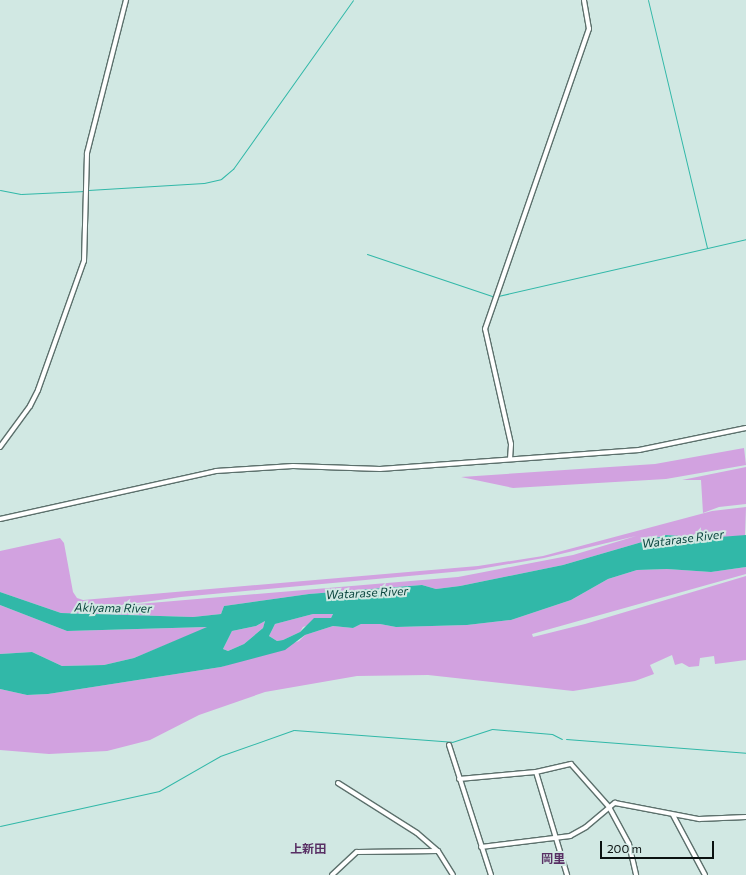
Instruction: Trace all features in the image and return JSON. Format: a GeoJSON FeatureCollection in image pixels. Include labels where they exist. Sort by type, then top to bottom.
{"type":"FeatureCollection","features":[{"type":"Feature","properties":{"kind":"street"},"geometry":{"type":"LineString","coordinates":[[0,447],[30,406],[38,390],[84,261],[87,153],[126,0]]}},
{"type":"Feature","properties":{"kind":"street"},"geometry":{"type":"LineString","coordinates":[[510,459],[511,444],[485,329],[589,29],[584,0]]}},
{"type":"Feature","properties":{"kind":"street"},"geometry":{"type":"LineString","coordinates":[[0,519],[216,471],[293,466],[380,469],[639,450],[746,428]]}},
{"type":"Feature","properties":{"kind":"street"},"geometry":{"type":"LineString","coordinates":[[449,745],[480,847],[491,875]]}},
{"type":"Feature","properties":{"kind":"street"},"geometry":{"type":"LineString","coordinates":[[459,779],[536,772],[571,764],[609,807],[629,844],[636,875]]}},
{"type":"Feature","properties":{"kind":"street"},"geometry":{"type":"LineString","coordinates":[[536,772],[567,875]]}},
{"type":"Feature","properties":{"kind":"street"},"geometry":{"type":"LineString","coordinates":[[338,782],[404,822],[438,851],[453,875]]}},
{"type":"Feature","properties":{"kind":"street"},"geometry":{"type":"LineString","coordinates":[[480,847],[557,839],[581,831],[615,803],[673,815],[713,820],[746,817]]}},
{"type":"Feature","properties":{"kind":"street"},"geometry":{"type":"LineString","coordinates":[[673,815],[705,875]]}},
{"type":"Feature","properties":{"kind":"street"},"geometry":{"type":"LineString","coordinates":[[332,875],[352,855],[364,851],[438,851]]}},
{"type":"Feature","properties":{"kind":"shaded area"},"geometry":{"type":"Polygon","coordinates":[[[744,448],[746,465],[666,479],[513,488],[461,477],[655,464],[744,448]]]}},
{"type":"Feature","properties":{"kind":"shaded area"},"geometry":{"type":"Polygon","coordinates":[[[746,467],[746,504],[719,507],[703,513],[701,480],[682,480],[746,467]]]}},
{"type":"Feature","properties":{"kind":"shaded area"},"geometry":{"type":"Polygon","coordinates":[[[746,507],[745,536],[706,538],[666,535],[563,565],[460,586],[436,589],[422,585],[309,594],[224,606],[221,614],[193,617],[61,613],[0,592],[0,551],[60,538],[64,543],[73,592],[77,598],[83,600],[478,566],[543,556],[712,511],[746,507]],[[636,536],[544,558],[474,570],[181,597],[115,606],[458,577],[573,555],[636,536]]]}},
{"type":"Feature","properties":{"kind":"shaded area"},"geometry":{"type":"Polygon","coordinates":[[[746,567],[746,574],[532,634],[533,637],[585,624],[746,576],[746,660],[715,664],[714,656],[700,658],[699,666],[689,667],[682,663],[675,665],[672,655],[650,665],[654,674],[635,681],[573,691],[428,675],[357,676],[265,692],[199,715],[150,740],[107,751],[49,754],[0,750],[0,689],[27,695],[48,694],[221,667],[299,641],[305,635],[333,626],[353,628],[361,624],[380,624],[396,627],[467,625],[511,620],[571,600],[608,579],[637,570],[667,569],[711,572],[746,567]]]}},
{"type":"Feature","properties":{"kind":"shaded area"},"geometry":{"type":"Polygon","coordinates":[[[0,605],[67,631],[209,627],[134,658],[104,665],[62,666],[32,652],[0,654],[0,605]]]}},
{"type":"Feature","properties":{"kind":"shaded area"},"geometry":{"type":"Polygon","coordinates":[[[313,614],[333,614],[331,618],[303,627],[300,632],[283,640],[277,641],[269,636],[275,624],[313,614]]]}},
{"type":"Feature","properties":{"kind":"shaded area"},"geometry":{"type":"Polygon","coordinates":[[[265,621],[263,628],[244,644],[228,651],[223,649],[232,631],[256,626],[265,621]]]}},
{"type":"Feature","properties":{"kind":"water","name":"Watarase River"},"geometry":{"type":"Polygon","coordinates":[[[666,535],[706,538],[746,535],[746,567],[711,572],[667,569],[637,570],[608,579],[571,600],[511,620],[467,625],[396,627],[380,624],[361,624],[353,628],[333,626],[305,635],[285,650],[221,667],[48,694],[27,695],[0,689],[0,654],[32,652],[62,666],[104,665],[134,658],[207,627],[67,631],[0,605],[0,592],[61,613],[193,617],[221,614],[224,606],[309,594],[422,585],[436,589],[460,586],[563,565],[666,535]],[[313,614],[275,624],[269,636],[277,641],[283,640],[300,632],[314,618],[331,618],[333,614],[313,614]],[[265,621],[256,626],[232,631],[223,649],[228,651],[244,644],[263,628],[265,621]]]}},
{"type":"Feature","properties":{"kind":"waterway"},"geometry":{"type":"LineString","coordinates":[[88,190],[204,183],[221,179],[233,169],[353,0]]}},
{"type":"Feature","properties":{"kind":"waterway"},"geometry":{"type":"LineString","coordinates":[[648,0],[707,248]]}},
{"type":"Feature","properties":{"kind":"waterway"},"geometry":{"type":"LineString","coordinates":[[0,190],[21,194],[85,191]]}},
{"type":"Feature","properties":{"kind":"waterway"},"geometry":{"type":"LineString","coordinates":[[498,296],[746,239]]}},
{"type":"Feature","properties":{"kind":"waterway"},"geometry":{"type":"LineString","coordinates":[[367,254],[495,297]]}},
{"type":"Feature","properties":{"kind":"waterway"},"geometry":{"type":"LineString","coordinates":[[0,826],[159,791],[220,756],[294,730],[452,742],[492,729],[552,734],[562,739]]}},
{"type":"Feature","properties":{"kind":"waterway"},"geometry":{"type":"LineString","coordinates":[[566,739],[746,753]]}},
{"type":"Feature","properties":{"kind":"district","name":"上新田"},"geometry":{"type":"Point","coordinates":[308,849]}},
{"type":"Feature","properties":{"kind":"district","name":"岡里"},"geometry":{"type":"Point","coordinates":[553,859]}},
{"type":"Feature","properties":{"kind":"water label","name":"Akiyama River"},"geometry":{"type":"Point","coordinates":[113,608]}}]}
